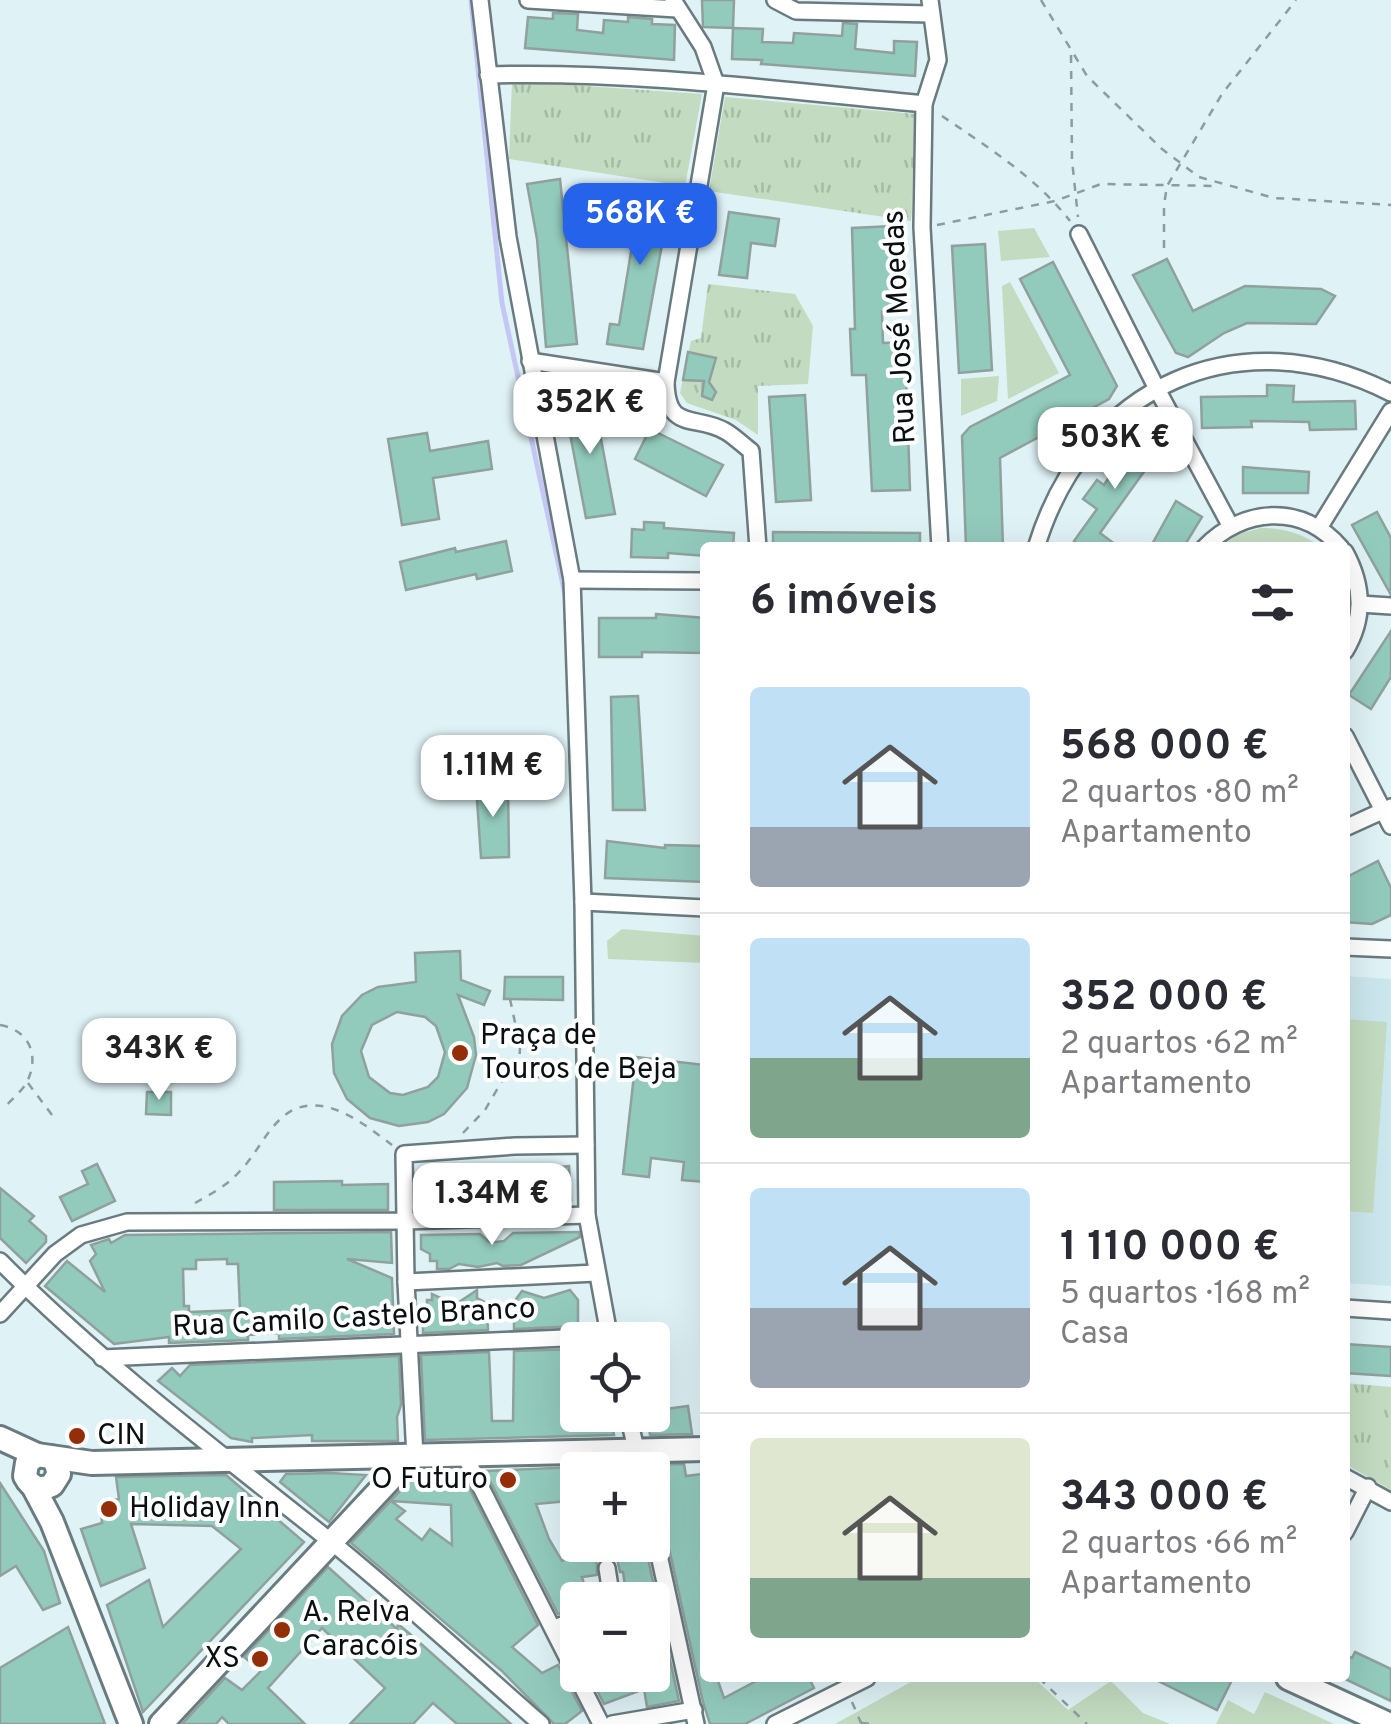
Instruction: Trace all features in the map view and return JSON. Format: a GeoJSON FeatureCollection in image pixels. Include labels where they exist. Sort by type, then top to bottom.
{"type":"FeatureCollection","features":[{"type":"Feature","properties":{"kind":"main road"},"geometry":{"type":"LineString","coordinates":[[670,1457],[700,1453]]}},
{"type":"Feature","properties":{"kind":"main road"},"geometry":{"type":"LineString","coordinates":[[131,1724],[52,1522],[42,1472],[92,1464],[465,1456],[560,1458]]}},
{"type":"Feature","properties":{"kind":"main road"},"geometry":{"type":"LineString","coordinates":[[161,1724],[412,1458]]}},
{"type":"Feature","properties":{"kind":"main road"},"geometry":{"type":"LineString","coordinates":[[1297,1682],[1388,1724]]}},
{"type":"Feature","properties":{"kind":"street"},"geometry":{"type":"LineString","coordinates":[[480,0],[508,237],[572,580],[586,1215],[606,1322]]}},
{"type":"Feature","properties":{"kind":"street"},"geometry":{"type":"LineString","coordinates":[[528,0],[675,4],[703,47],[716,84],[666,401],[683,421],[723,429],[751,451],[758,542]]}},
{"type":"Feature","properties":{"kind":"street"},"geometry":{"type":"LineString","coordinates":[[776,0],[796,11],[930,7]]}},
{"type":"Feature","properties":{"kind":"street","name":"Rua José Moedas"},"geometry":{"type":"LineString","coordinates":[[930,7],[938,60],[924,104],[922,228],[940,542]]}},
{"type":"Feature","properties":{"kind":"street"},"geometry":{"type":"LineString","coordinates":[[488,75],[716,84],[924,104]]}},
{"type":"Feature","properties":{"kind":"street"},"geometry":{"type":"LineString","coordinates":[[1080,234],[1156,389],[1230,525]]}},
{"type":"Feature","properties":{"kind":"street"},"geometry":{"type":"LineString","coordinates":[[530,361],[666,382]]}},
{"type":"Feature","properties":{"kind":"street"},"geometry":{"type":"LineString","coordinates":[[1038,542],[1046,513],[1090,441],[1121,412],[1156,389],[1209,369],[1279,361],[1321,366],[1361,378],[1391,394]]}},
{"type":"Feature","properties":{"kind":"street"},"geometry":{"type":"LineString","coordinates":[[1319,528],[1391,410]]}},
{"type":"Feature","properties":{"kind":"street"},"geometry":{"type":"LineString","coordinates":[[1211,542],[1230,525],[1266,514],[1284,515],[1319,528],[1334,542]]}},
{"type":"Feature","properties":{"kind":"street"},"geometry":{"type":"LineString","coordinates":[[1350,562],[1360,604],[1350,639]]}},
{"type":"Feature","properties":{"kind":"street"},"geometry":{"type":"LineString","coordinates":[[572,580],[700,581]]}},
{"type":"Feature","properties":{"kind":"street"},"geometry":{"type":"LineString","coordinates":[[1360,604],[1391,606]]}},
{"type":"Feature","properties":{"kind":"street"},"geometry":{"type":"LineString","coordinates":[[1350,745],[1388,815],[1350,826]]}},
{"type":"Feature","properties":{"kind":"street"},"geometry":{"type":"LineString","coordinates":[[582,902],[700,908]]}},
{"type":"Feature","properties":{"kind":"street"},"geometry":{"type":"LineString","coordinates":[[1350,947],[1391,950]]}},
{"type":"Feature","properties":{"kind":"street"},"geometry":{"type":"LineString","coordinates":[[412,1458],[404,1154],[586,1145]]}},
{"type":"Feature","properties":{"kind":"street"},"geometry":{"type":"LineString","coordinates":[[0,1314],[55,1254],[82,1235],[128,1222],[404,1221],[586,1215]]}},
{"type":"Feature","properties":{"kind":"street"},"geometry":{"type":"LineString","coordinates":[[0,1261],[102,1358],[331,1542],[542,1724]]}},
{"type":"Feature","properties":{"kind":"street"},"geometry":{"type":"LineString","coordinates":[[406,1282],[596,1274]]}},
{"type":"Feature","properties":{"kind":"street"},"geometry":{"type":"LineString","coordinates":[[1350,1308],[1391,1310]]}},
{"type":"Feature","properties":{"kind":"street","name":"Rua Camilo Castelo Branco"},"geometry":{"type":"LineString","coordinates":[[102,1358],[560,1339]]}},
{"type":"Feature","properties":{"kind":"street"},"geometry":{"type":"LineString","coordinates":[[465,1456],[601,1724]]}},
{"type":"Feature","properties":{"kind":"street"},"geometry":{"type":"LineString","coordinates":[[1350,1479],[1391,1502]]}},
{"type":"Feature","properties":{"kind":"street"},"geometry":{"type":"LineString","coordinates":[[1350,1522],[1368,1487]]}},
{"type":"Feature","properties":{"kind":"street"},"geometry":{"type":"LineString","coordinates":[[612,1724],[695,1717],[661,1562]]}},
{"type":"Feature","properties":{"kind":"street"},"geometry":{"type":"LineString","coordinates":[[607,1568],[609,1582]]}},
{"type":"Feature","properties":{"kind":"street"},"geometry":{"type":"LineString","coordinates":[[554,1628],[560,1626]]}},
{"type":"Feature","properties":{"kind":"street"},"geometry":{"type":"LineString","coordinates":[[827,1682],[839,1692]]}},
{"type":"Feature","properties":{"kind":"street"},"geometry":{"type":"LineString","coordinates":[[775,1724],[858,1682]]}},
{"type":"Feature","properties":{"kind":"path"},"geometry":{"type":"LineString","coordinates":[[1041,0],[1071,54],[1110,102],[1199,177],[1274,198],[1391,204]]}},
{"type":"Feature","properties":{"kind":"path"},"geometry":{"type":"LineString","coordinates":[[1164,248],[1168,186],[1222,94],[1296,0]]}},
{"type":"Feature","properties":{"kind":"path"},"geometry":{"type":"LineString","coordinates":[[1071,54],[1072,160],[1080,234]]}},
{"type":"Feature","properties":{"kind":"path"},"geometry":{"type":"LineString","coordinates":[[924,104],[990,149],[1054,201],[1080,234]]}},
{"type":"Feature","properties":{"kind":"path"},"geometry":{"type":"LineString","coordinates":[[922,228],[1054,201],[1101,184],[1225,186]]}},
{"type":"Feature","properties":{"kind":"path"},"geometry":{"type":"LineString","coordinates":[[510,999],[520,1046],[519,1076]]}},
{"type":"Feature","properties":{"kind":"path"},"geometry":{"type":"LineString","coordinates":[[0,1024],[24,1034],[32,1046],[27,1082],[4,1108]]}},
{"type":"Feature","properties":{"kind":"path"},"geometry":{"type":"LineString","coordinates":[[455,1137],[470,1129],[502,1081],[519,1076],[584,1080]]}},
{"type":"Feature","properties":{"kind":"path"},"geometry":{"type":"LineString","coordinates":[[27,1082],[52,1116]]}},
{"type":"Feature","properties":{"kind":"path"},"geometry":{"type":"LineString","coordinates":[[192,1206],[243,1169],[284,1116],[302,1108],[320,1106],[344,1113],[404,1154]]}},
{"type":"Feature","properties":{"kind":"path"},"geometry":{"type":"LineString","coordinates":[[1043,1682],[1086,1724]]}},
{"type":"Feature","properties":{"kind":"path"},"geometry":{"type":"LineString","coordinates":[[839,1692],[861,1724],[872,1724]]}},
{"type":"Feature","properties":{"kind":"shaded area"},"geometry":{"type":"Polygon","coordinates":[[[1350,976],[1391,979],[1391,1286],[1350,1283],[1350,976]]]}},
{"type":"Feature","properties":{"kind":"green space"},"geometry":{"type":"Polygon","coordinates":[[[512,81],[702,94],[685,186],[509,159],[512,81]]]}},
{"type":"Feature","properties":{"kind":"green space"},"geometry":{"type":"Polygon","coordinates":[[[725,97],[915,114],[911,221],[709,191],[725,97]]]}},
{"type":"Feature","properties":{"kind":"green space"},"geometry":{"type":"Polygon","coordinates":[[[1034,228],[1050,257],[1001,261],[998,231],[1034,228]]]}},
{"type":"Feature","properties":{"kind":"green space"},"geometry":{"type":"Polygon","coordinates":[[[1010,282],[1059,373],[1008,399],[1002,286],[1010,282]]]}},
{"type":"Feature","properties":{"kind":"green space"},"geometry":{"type":"Polygon","coordinates":[[[708,284],[795,294],[813,326],[808,384],[758,386],[758,435],[736,420],[687,403],[680,393],[691,341],[701,338],[708,284]]]}},
{"type":"Feature","properties":{"kind":"green space"},"geometry":{"type":"Polygon","coordinates":[[[999,376],[997,401],[961,416],[961,379],[999,376]]]}},
{"type":"Feature","properties":{"kind":"green space"},"geometry":{"type":"Polygon","coordinates":[[[1261,528],[1278,529],[1313,542],[1227,542],[1261,528]]]}},
{"type":"Feature","properties":{"kind":"green space"},"geometry":{"type":"Polygon","coordinates":[[[622,929],[700,936],[700,963],[608,959],[607,941],[622,929]]]}},
{"type":"Feature","properties":{"kind":"green space"},"geometry":{"type":"Polygon","coordinates":[[[1350,1019],[1387,1022],[1373,1213],[1350,1211],[1350,1019]]]}},
{"type":"Feature","properties":{"kind":"green space"},"geometry":{"type":"Polygon","coordinates":[[[1350,1383],[1391,1387],[1391,1490],[1350,1467],[1350,1383]]]}},
{"type":"Feature","properties":{"kind":"green space"},"geometry":{"type":"Polygon","coordinates":[[[911,1682],[1038,1682],[1068,1710],[1112,1682],[1143,1713],[1170,1724],[835,1724],[911,1682]]]}},
{"type":"Feature","properties":{"kind":"green space"},"geometry":{"type":"Polygon","coordinates":[[[1265,1692],[1334,1724],[1216,1724],[1228,1700],[1254,1714],[1265,1692]]]}},
{"type":"Feature","properties":{"kind":"building"},"geometry":{"type":"Polygon","coordinates":[[[702,0],[734,0],[733,28],[703,27],[702,0]]]}},
{"type":"Feature","properties":{"kind":"building"},"geometry":{"type":"Polygon","coordinates":[[[553,13],[578,14],[577,30],[603,33],[604,20],[628,22],[628,17],[675,25],[674,60],[525,48],[528,17],[553,19],[553,13]]]}},
{"type":"Feature","properties":{"kind":"building"},"geometry":{"type":"Polygon","coordinates":[[[843,23],[857,24],[855,49],[894,53],[894,41],[917,42],[915,76],[732,59],[733,28],[763,29],[762,42],[793,43],[794,33],[842,36],[843,23]]]}},
{"type":"Feature","properties":{"kind":"building"},"geometry":{"type":"Polygon","coordinates":[[[560,179],[577,344],[546,347],[537,239],[527,184],[560,179]]]}},
{"type":"Feature","properties":{"kind":"building"},"geometry":{"type":"Polygon","coordinates":[[[631,193],[670,201],[643,349],[607,344],[610,324],[619,325],[632,246],[622,244],[631,193]]]}},
{"type":"Feature","properties":{"kind":"building"},"geometry":{"type":"Polygon","coordinates":[[[729,212],[779,219],[775,246],[751,243],[747,278],[719,275],[729,212]]]}},
{"type":"Feature","properties":{"kind":"building"},"geometry":{"type":"Polygon","coordinates":[[[893,226],[898,311],[882,312],[883,343],[905,342],[910,490],[872,491],[866,375],[852,375],[852,228],[893,226]]]}},
{"type":"Feature","properties":{"kind":"building"},"geometry":{"type":"Polygon","coordinates":[[[985,244],[992,370],[959,373],[952,246],[985,244]]]}},
{"type":"Feature","properties":{"kind":"building"},"geometry":{"type":"Polygon","coordinates":[[[1167,259],[1193,311],[1245,286],[1321,289],[1335,296],[1316,324],[1247,323],[1188,357],[1176,353],[1133,275],[1167,259]]]}},
{"type":"Feature","properties":{"kind":"building"},"geometry":{"type":"Polygon","coordinates":[[[1053,262],[1117,386],[1109,399],[1000,458],[1003,542],[966,542],[962,436],[970,427],[1070,375],[1020,279],[1053,262]]]}},
{"type":"Feature","properties":{"kind":"building"},"geometry":{"type":"Polygon","coordinates":[[[688,352],[716,358],[709,382],[716,392],[712,400],[702,396],[704,381],[683,380],[688,352]]]}},
{"type":"Feature","properties":{"kind":"building"},"geometry":{"type":"Polygon","coordinates":[[[1267,385],[1294,386],[1293,402],[1355,401],[1356,429],[1310,430],[1309,422],[1251,421],[1252,427],[1202,428],[1201,397],[1267,396],[1267,385]]]}},
{"type":"Feature","properties":{"kind":"building"},"geometry":{"type":"Polygon","coordinates":[[[805,395],[811,500],[776,502],[769,397],[805,395]]]}},
{"type":"Feature","properties":{"kind":"building"},"geometry":{"type":"Polygon","coordinates":[[[593,396],[615,514],[586,518],[564,402],[593,396]]]}},
{"type":"Feature","properties":{"kind":"building"},"geometry":{"type":"Polygon","coordinates":[[[650,429],[723,465],[706,496],[635,459],[650,429]]]}},
{"type":"Feature","properties":{"kind":"building"},"geometry":{"type":"Polygon","coordinates":[[[427,433],[430,451],[488,441],[492,469],[433,478],[439,519],[402,525],[388,439],[427,433]]]}},
{"type":"Feature","properties":{"kind":"building"},"geometry":{"type":"Polygon","coordinates":[[[1138,433],[1161,448],[1100,533],[1112,542],[1075,542],[1097,509],[1083,499],[1097,480],[1104,485],[1138,433]]]}},
{"type":"Feature","properties":{"kind":"building"},"geometry":{"type":"Polygon","coordinates":[[[1243,467],[1309,472],[1308,493],[1243,493],[1243,467]]]}},
{"type":"Feature","properties":{"kind":"building"},"geometry":{"type":"Polygon","coordinates":[[[1176,501],[1202,517],[1187,542],[1153,542],[1176,501]]]}},
{"type":"Feature","properties":{"kind":"building"},"geometry":{"type":"Polygon","coordinates":[[[1377,512],[1391,538],[1391,595],[1352,525],[1377,512]]]}},
{"type":"Feature","properties":{"kind":"building"},"geometry":{"type":"Polygon","coordinates":[[[644,522],[664,523],[664,528],[734,533],[733,542],[700,542],[700,556],[668,553],[668,558],[631,557],[632,529],[644,530],[644,522]]]}},
{"type":"Feature","properties":{"kind":"building"},"geometry":{"type":"Polygon","coordinates":[[[773,532],[920,533],[920,542],[773,542],[773,532]]]}},
{"type":"Feature","properties":{"kind":"building"},"geometry":{"type":"Polygon","coordinates":[[[506,541],[512,571],[477,579],[476,574],[406,590],[400,562],[455,548],[456,552],[506,541]]]}},
{"type":"Feature","properties":{"kind":"building"},"geometry":{"type":"Polygon","coordinates":[[[656,614],[700,618],[700,653],[642,652],[642,657],[599,657],[599,618],[656,618],[656,614]]]}},
{"type":"Feature","properties":{"kind":"building"},"geometry":{"type":"Polygon","coordinates":[[[1391,631],[1391,677],[1371,709],[1350,693],[1391,631]]]}},
{"type":"Feature","properties":{"kind":"building"},"geometry":{"type":"Polygon","coordinates":[[[638,696],[645,810],[613,810],[611,697],[638,696]]]}},
{"type":"Feature","properties":{"kind":"building"},"geometry":{"type":"Polygon","coordinates":[[[508,784],[509,857],[481,858],[476,785],[508,784]]]}},
{"type":"Feature","properties":{"kind":"building"},"geometry":{"type":"Polygon","coordinates":[[[607,841],[665,848],[700,846],[700,882],[605,878],[607,841]]]}},
{"type":"Feature","properties":{"kind":"building"},"geometry":{"type":"Polygon","coordinates":[[[1378,861],[1391,888],[1391,915],[1372,924],[1350,922],[1350,875],[1378,861]]]}},
{"type":"Feature","properties":{"kind":"building","name":"Praça de Touros de Beja"},"geometry":{"type":"Polygon","coordinates":[[[460,951],[461,980],[490,991],[484,1005],[458,995],[474,1037],[476,1055],[467,1088],[444,1114],[428,1122],[399,1126],[370,1118],[347,1099],[334,1073],[332,1044],[342,1016],[362,995],[378,987],[416,982],[415,953],[460,951]],[[397,1012],[372,1025],[361,1051],[369,1077],[390,1093],[403,1095],[428,1087],[438,1077],[445,1052],[436,1026],[425,1017],[397,1012]]]}},
{"type":"Feature","properties":{"kind":"building"},"geometry":{"type":"Polygon","coordinates":[[[505,977],[563,977],[563,1000],[504,999],[505,977]]]}},
{"type":"Feature","properties":{"kind":"building"},"geometry":{"type":"Polygon","coordinates":[[[636,1057],[700,1064],[700,1182],[682,1180],[684,1162],[651,1158],[649,1177],[623,1174],[636,1057]]]}},
{"type":"Feature","properties":{"kind":"building"},"geometry":{"type":"Polygon","coordinates":[[[147,1092],[171,1092],[171,1115],[146,1114],[147,1092]]]}},
{"type":"Feature","properties":{"kind":"building"},"geometry":{"type":"Polygon","coordinates":[[[97,1164],[115,1201],[72,1221],[60,1197],[88,1184],[82,1171],[97,1164]]]}},
{"type":"Feature","properties":{"kind":"building"},"geometry":{"type":"Polygon","coordinates":[[[569,1166],[571,1200],[416,1208],[416,1186],[480,1181],[480,1174],[569,1166]]]}},
{"type":"Feature","properties":{"kind":"building"},"geometry":{"type":"Polygon","coordinates":[[[342,1181],[342,1185],[388,1184],[388,1210],[274,1210],[274,1182],[342,1181]]]}},
{"type":"Feature","properties":{"kind":"building"},"geometry":{"type":"Polygon","coordinates":[[[0,1188],[34,1216],[29,1221],[46,1236],[46,1242],[26,1263],[0,1238],[0,1188]]]}},
{"type":"Feature","properties":{"kind":"building"},"geometry":{"type":"Polygon","coordinates":[[[391,1232],[392,1263],[347,1259],[392,1278],[394,1334],[279,1339],[279,1333],[248,1335],[248,1340],[169,1343],[169,1337],[114,1344],[45,1286],[67,1261],[105,1292],[90,1261],[96,1254],[91,1245],[109,1239],[111,1243],[125,1235],[391,1232]],[[227,1259],[196,1260],[196,1269],[183,1269],[184,1306],[189,1306],[189,1312],[240,1310],[238,1264],[227,1264],[227,1259]]]}},
{"type":"Feature","properties":{"kind":"building"},"geometry":{"type":"Polygon","coordinates":[[[579,1232],[580,1237],[521,1265],[459,1264],[437,1269],[437,1261],[430,1261],[430,1254],[421,1249],[421,1235],[480,1234],[489,1242],[496,1242],[513,1233],[579,1232]]]}},
{"type":"Feature","properties":{"kind":"building"},"geometry":{"type":"Polygon","coordinates":[[[477,1290],[477,1298],[487,1303],[488,1330],[423,1333],[423,1306],[432,1300],[432,1294],[459,1302],[477,1290]]]}},
{"type":"Feature","properties":{"kind":"building"},"geometry":{"type":"Polygon","coordinates":[[[570,1290],[578,1300],[578,1322],[514,1329],[514,1302],[522,1291],[544,1298],[570,1290]]]}},
{"type":"Feature","properties":{"kind":"building"},"geometry":{"type":"Polygon","coordinates":[[[1350,1344],[1391,1347],[1391,1376],[1350,1373],[1350,1344]]]}},
{"type":"Feature","properties":{"kind":"building"},"geometry":{"type":"Polygon","coordinates":[[[560,1350],[560,1432],[614,1435],[425,1440],[421,1355],[489,1352],[492,1421],[513,1421],[514,1351],[560,1350]]]}},
{"type":"Feature","properties":{"kind":"building"},"geometry":{"type":"Polygon","coordinates":[[[399,1356],[398,1441],[312,1441],[312,1435],[252,1438],[252,1442],[231,1438],[158,1381],[172,1368],[180,1376],[190,1365],[399,1356]]]}},
{"type":"Feature","properties":{"kind":"building"},"geometry":{"type":"Polygon","coordinates":[[[688,1406],[692,1434],[650,1432],[670,1432],[670,1408],[688,1406]]]}},
{"type":"Feature","properties":{"kind":"building"},"geometry":{"type":"Polygon","coordinates":[[[670,1464],[684,1464],[686,1476],[700,1474],[700,1682],[718,1682],[724,1698],[754,1682],[811,1682],[814,1688],[745,1724],[710,1724],[703,1702],[670,1553],[670,1464]]]}},
{"type":"Feature","properties":{"kind":"building"},"geometry":{"type":"Polygon","coordinates":[[[560,1468],[560,1502],[536,1504],[560,1562],[596,1562],[597,1575],[582,1577],[584,1582],[560,1582],[560,1613],[558,1614],[485,1471],[560,1468]]]}},
{"type":"Feature","properties":{"kind":"building"},"geometry":{"type":"Polygon","coordinates":[[[461,1472],[538,1625],[512,1647],[542,1673],[558,1665],[560,1692],[572,1692],[582,1711],[565,1724],[554,1724],[502,1671],[351,1543],[416,1474],[461,1472]],[[391,1501],[405,1511],[396,1519],[422,1540],[430,1529],[452,1545],[451,1505],[391,1501]]]}},
{"type":"Feature","properties":{"kind":"building"},"geometry":{"type":"Polygon","coordinates":[[[286,1474],[366,1475],[329,1522],[280,1482],[286,1474]]]}},
{"type":"Feature","properties":{"kind":"building"},"geometry":{"type":"Polygon","coordinates":[[[226,1475],[304,1542],[143,1712],[107,1605],[149,1580],[163,1627],[241,1549],[212,1526],[131,1524],[145,1568],[101,1586],[81,1529],[102,1523],[101,1510],[109,1501],[119,1499],[116,1477],[226,1475]]]}},
{"type":"Feature","properties":{"kind":"building"},"geometry":{"type":"Polygon","coordinates":[[[0,1483],[44,1551],[60,1603],[43,1610],[16,1566],[0,1576],[0,1483]]]}},
{"type":"Feature","properties":{"kind":"building"},"geometry":{"type":"Polygon","coordinates":[[[618,1562],[649,1562],[653,1582],[624,1582],[618,1562]]]}},
{"type":"Feature","properties":{"kind":"building"},"geometry":{"type":"Polygon","coordinates":[[[328,1567],[511,1724],[457,1724],[433,1703],[413,1724],[350,1724],[385,1688],[322,1628],[268,1688],[305,1724],[229,1724],[222,1717],[216,1724],[182,1724],[225,1678],[242,1690],[261,1671],[244,1657],[328,1567]]]}},
{"type":"Feature","properties":{"kind":"building"},"geometry":{"type":"Polygon","coordinates":[[[68,1627],[105,1724],[0,1724],[0,1668],[68,1627]]]}},
{"type":"Feature","properties":{"kind":"building"},"geometry":{"type":"Polygon","coordinates":[[[1355,1652],[1391,1669],[1391,1701],[1350,1681],[1355,1652]]]}},
{"type":"Feature","properties":{"kind":"building"},"geometry":{"type":"Polygon","coordinates":[[[670,1660],[679,1701],[647,1707],[644,1692],[670,1692],[670,1660]]]}},
{"type":"Feature","properties":{"kind":"building"},"geometry":{"type":"Polygon","coordinates":[[[1160,1682],[1231,1682],[1217,1710],[1160,1682]]]}},
{"type":"Feature","properties":{"kind":"building"},"geometry":{"type":"Polygon","coordinates":[[[598,1692],[636,1692],[604,1704],[598,1692]]]}},
{"type":"Feature","properties":{"kind":"waterway"},"geometry":{"type":"LineString","coordinates":[[471,0],[502,303],[566,599]]}},
{"type":"Feature","properties":{"kind":"place","name":"Praça de Touros de Beja"},"geometry":{"type":"Point","coordinates":[460,1053]}},
{"type":"Feature","properties":{"kind":"place","name":"CIN"},"geometry":{"type":"Point","coordinates":[77,1436]}},
{"type":"Feature","properties":{"kind":"place","name":"O Futuro"},"geometry":{"type":"Point","coordinates":[508,1480]}},
{"type":"Feature","properties":{"kind":"place","name":"Holiday Inn"},"geometry":{"type":"Point","coordinates":[109,1509]}},
{"type":"Feature","properties":{"kind":"place","name":"A. Relva Caracóis"},"geometry":{"type":"Point","coordinates":[282,1630]}},
{"type":"Feature","properties":{"kind":"place","name":"XS"},"geometry":{"type":"Point","coordinates":[260,1659]}}]}
